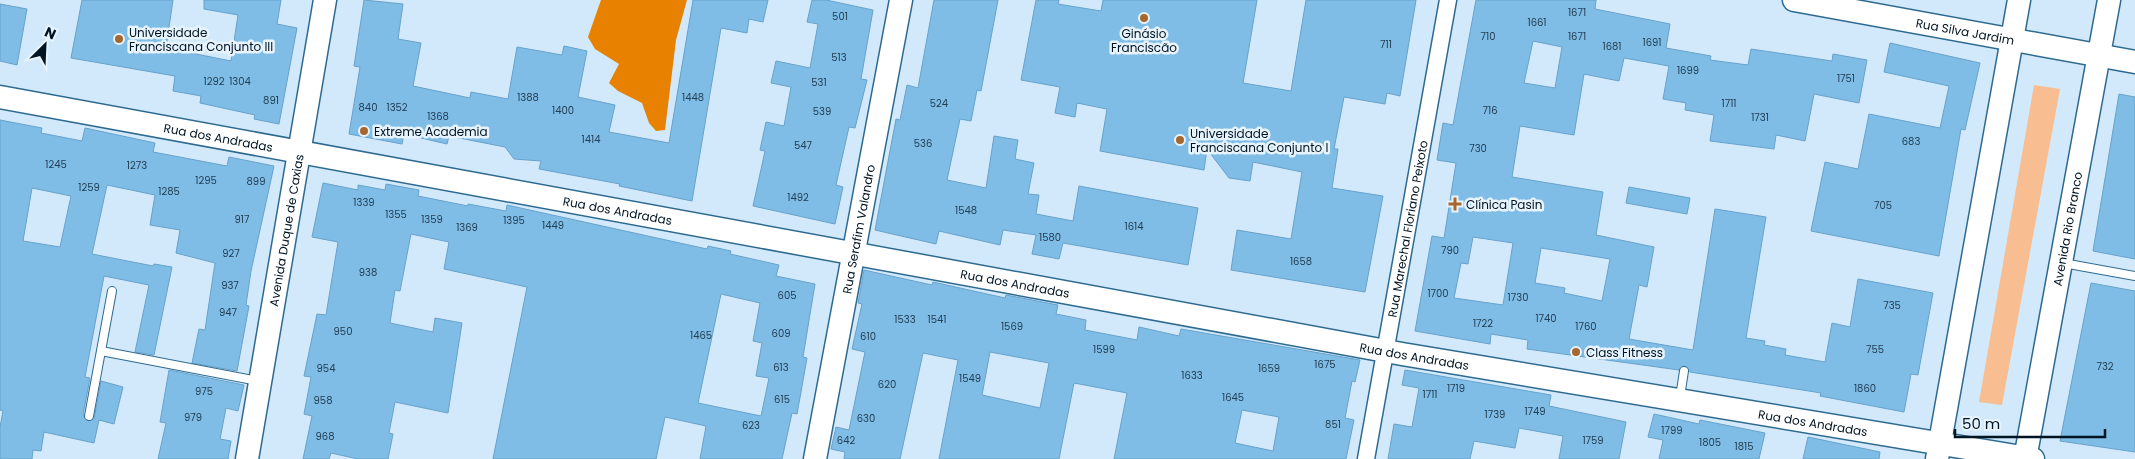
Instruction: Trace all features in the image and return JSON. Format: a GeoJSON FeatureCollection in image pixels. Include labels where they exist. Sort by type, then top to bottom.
{"type":"FeatureCollection","features":[{"type":"Feature","properties":{"kind":"street","name":"Avenida Duque de Caxias"},"geometry":{"type":"LineString","coordinates":[[247,459],[325,0]]}},
{"type":"Feature","properties":{"kind":"street","name":"Rua Serafim Valandro"},"geometry":{"type":"LineString","coordinates":[[815,459],[901,0]]}},
{"type":"Feature","properties":{"kind":"street","name":"Rua Marechal Floriano Peixoto"},"geometry":{"type":"LineString","coordinates":[[1366,459],[1448,0]]}},
{"type":"Feature","properties":{"kind":"street","name":"Rua Silva Jardim"},"geometry":{"type":"LineString","coordinates":[[1794,0],[2135,62]]}},
{"type":"Feature","properties":{"kind":"street"},"geometry":{"type":"LineString","coordinates":[[1939,451],[2019,0]]}},
{"type":"Feature","properties":{"kind":"street","name":"Avenida Rio Branco"},"geometry":{"type":"LineString","coordinates":[[2028,458],[2108,0]]}},
{"type":"Feature","properties":{"kind":"street","name":"Rua dos Andradas"},"geometry":{"type":"LineString","coordinates":[[0,97],[1386,351],[1679,399],[1939,451],[2028,458]]}},
{"type":"Feature","properties":{"kind":"lane"},"geometry":{"type":"LineString","coordinates":[[2061,262],[2135,276]]}},
{"type":"Feature","properties":{"kind":"lane"},"geometry":{"type":"LineString","coordinates":[[89,416],[112,291]]}},
{"type":"Feature","properties":{"kind":"lane"},"geometry":{"type":"LineString","coordinates":[[101,351],[260,381]]}},
{"type":"Feature","properties":{"kind":"lane"},"geometry":{"type":"LineString","coordinates":[[1679,399],[1684,371]]}},
{"type":"Feature","properties":{"kind":"shaded area"},"geometry":{"type":"Polygon","coordinates":[[[601,0],[687,0],[676,40],[665,130],[656,131],[649,123],[642,103],[618,91],[609,83],[619,64],[595,49],[588,37],[601,0]]]}},
{"type":"Feature","properties":{"kind":"shaded area"},"geometry":{"type":"Polygon","coordinates":[[[2034,85],[2060,89],[2002,405],[1979,402],[2034,85]]]}},
{"type":"Feature","properties":{"kind":"building"},"geometry":{"type":"Polygon","coordinates":[[[82,0],[173,0],[166,48],[231,61],[238,15],[204,9],[204,0],[281,0],[277,24],[297,28],[279,124],[254,119],[255,115],[200,103],[201,96],[173,91],[175,76],[71,58],[82,0]]]}},
{"type":"Feature","properties":{"kind":"building"},"geometry":{"type":"Polygon","coordinates":[[[364,0],[403,4],[398,39],[421,43],[413,86],[470,98],[471,92],[508,99],[517,47],[562,55],[564,46],[587,51],[578,97],[615,105],[609,132],[669,143],[693,0],[768,0],[763,22],[749,19],[747,33],[721,28],[692,201],[619,186],[620,184],[539,169],[541,161],[514,159],[505,147],[449,136],[447,144],[404,134],[402,144],[349,134],[360,67],[354,66],[364,0]]]}},
{"type":"Feature","properties":{"kind":"building"},"geometry":{"type":"Polygon","coordinates":[[[812,0],[826,0],[873,10],[861,79],[867,80],[855,128],[849,127],[836,185],[843,187],[835,224],[753,206],[765,151],[760,150],[766,122],[784,126],[791,87],[771,83],[776,61],[810,68],[818,24],[807,22],[812,0]]]}},
{"type":"Feature","properties":{"kind":"building"},"geometry":{"type":"Polygon","coordinates":[[[934,0],[998,0],[981,91],[977,90],[971,121],[960,119],[947,180],[986,188],[994,136],[1018,140],[1015,159],[1034,163],[1028,194],[1039,195],[1036,214],[1073,221],[1079,186],[1198,208],[1188,265],[1063,243],[1059,259],[1032,254],[1036,235],[1003,230],[1000,245],[939,231],[936,244],[875,230],[896,119],[900,120],[907,85],[918,88],[934,0]]]}},
{"type":"Feature","properties":{"kind":"building"},"geometry":{"type":"Polygon","coordinates":[[[1036,0],[1059,0],[1058,4],[1101,11],[1103,0],[1257,0],[1243,83],[1291,91],[1306,0],[1416,0],[1400,96],[1387,93],[1385,104],[1344,97],[1334,149],[1338,149],[1332,188],[1383,196],[1365,292],[1231,270],[1237,230],[1291,239],[1302,172],[1253,162],[1250,181],[1229,178],[1207,149],[1204,170],[1100,151],[1107,109],[1077,103],[1075,117],[1055,113],[1060,87],[1021,80],[1036,0]]]}},
{"type":"Feature","properties":{"kind":"building"},"geometry":{"type":"Polygon","coordinates":[[[1476,0],[1596,0],[1595,9],[1670,24],[1666,48],[1711,56],[1710,60],[1748,65],[1751,49],[1832,61],[1833,54],[1867,60],[1859,103],[1814,94],[1805,141],[1776,135],[1774,149],[1710,141],[1714,115],[1685,110],[1686,103],[1663,99],[1669,66],[1624,58],[1619,81],[1584,74],[1574,135],[1520,126],[1512,177],[1603,192],[1596,235],[1654,247],[1647,287],[1639,285],[1629,339],[1693,350],[1715,209],[1766,217],[1746,338],[1765,341],[1764,345],[1786,349],[1785,355],[1825,362],[1832,323],[1850,327],[1858,279],[1933,293],[1918,375],[1911,374],[1904,412],[1820,396],[1821,393],[1690,372],[1685,366],[1679,370],[1527,349],[1528,340],[1491,334],[1490,344],[1415,331],[1432,236],[1444,238],[1456,163],[1437,160],[1443,123],[1453,125],[1476,0]],[[1533,41],[1524,83],[1555,88],[1562,47],[1533,41]],[[1473,237],[1468,264],[1461,263],[1454,298],[1503,305],[1513,243],[1473,237]],[[1541,248],[1535,283],[1565,288],[1564,293],[1602,301],[1610,259],[1541,248]]]}},
{"type":"Feature","properties":{"kind":"building"},"geometry":{"type":"Polygon","coordinates":[[[0,4],[27,9],[17,65],[0,61],[0,4]]]}},
{"type":"Feature","properties":{"kind":"building"},"geometry":{"type":"Polygon","coordinates":[[[1890,43],[1980,63],[1965,130],[1961,129],[1939,256],[1811,231],[1825,162],[1858,169],[1869,114],[1940,128],[1949,86],[1884,72],[1890,43]]]}},
{"type":"Feature","properties":{"kind":"building"},"geometry":{"type":"Polygon","coordinates":[[[2119,94],[2135,97],[2135,259],[2093,251],[2119,94]]]}},
{"type":"Feature","properties":{"kind":"building"},"geometry":{"type":"Polygon","coordinates":[[[0,120],[42,128],[41,133],[82,141],[85,128],[155,143],[153,152],[227,166],[229,157],[274,166],[251,271],[246,305],[249,306],[237,371],[192,363],[199,329],[205,330],[215,263],[176,253],[180,230],[150,225],[155,195],[107,185],[92,254],[153,266],[154,264],[172,267],[154,355],[135,352],[149,285],[104,276],[85,377],[90,378],[83,415],[88,421],[94,419],[101,381],[123,387],[114,424],[99,420],[94,443],[44,432],[41,451],[33,450],[32,459],[0,459],[0,427],[3,411],[0,410],[0,120]],[[32,188],[23,241],[60,247],[71,196],[32,188]]]}},
{"type":"Feature","properties":{"kind":"building"},"geometry":{"type":"Polygon","coordinates":[[[323,183],[358,190],[358,185],[385,190],[386,184],[419,190],[418,196],[506,211],[507,205],[707,249],[708,246],[731,251],[730,254],[779,265],[776,276],[815,284],[803,357],[807,358],[797,414],[792,413],[782,459],[700,459],[706,426],[665,417],[656,459],[493,459],[527,287],[444,269],[449,242],[411,234],[400,291],[395,290],[390,323],[433,332],[435,318],[462,323],[448,413],[395,402],[389,433],[393,434],[388,459],[358,459],[331,453],[329,459],[303,459],[312,416],[304,414],[311,377],[304,376],[317,314],[326,315],[338,242],[312,237],[323,183]],[[721,294],[698,403],[761,416],[769,378],[756,376],[762,343],[753,341],[760,303],[721,294]]]}},
{"type":"Feature","properties":{"kind":"building"},"geometry":{"type":"Polygon","coordinates":[[[1629,187],[1690,198],[1687,214],[1626,203],[1629,187]]]}},
{"type":"Feature","properties":{"kind":"building"},"geometry":{"type":"Polygon","coordinates":[[[864,270],[932,285],[933,282],[1005,298],[1006,295],[1058,305],[1056,314],[1086,320],[1085,330],[1137,340],[1139,327],[1179,336],[1181,329],[1360,360],[1355,382],[1352,381],[1345,418],[1354,420],[1346,459],[1114,459],[1127,393],[1074,383],[1059,459],[939,459],[958,360],[923,353],[900,459],[844,459],[845,452],[831,449],[836,427],[849,430],[865,352],[852,349],[862,304],[858,303],[864,270]],[[990,352],[982,395],[1040,408],[1049,363],[990,352]],[[1242,410],[1235,443],[1273,451],[1279,417],[1242,410]]]}},
{"type":"Feature","properties":{"kind":"building"},"geometry":{"type":"Polygon","coordinates":[[[2091,283],[2135,291],[2135,452],[2060,441],[2091,283]]]}},
{"type":"Feature","properties":{"kind":"building"},"geometry":{"type":"Polygon","coordinates":[[[169,370],[244,385],[238,411],[226,408],[220,439],[231,441],[228,459],[158,459],[166,423],[160,422],[169,370]]]}},
{"type":"Feature","properties":{"kind":"building"},"geometry":{"type":"Polygon","coordinates":[[[1405,370],[1551,395],[1549,406],[1626,422],[1619,459],[1559,459],[1563,436],[1519,428],[1515,448],[1474,441],[1470,459],[1388,459],[1394,424],[1412,427],[1419,388],[1402,385],[1405,370]]]}},
{"type":"Feature","properties":{"kind":"building"},"geometry":{"type":"Polygon","coordinates":[[[1654,414],[1699,424],[1700,420],[1765,433],[1759,459],[1659,459],[1663,440],[1648,437],[1654,414]]]}},
{"type":"Feature","properties":{"kind":"building"},"geometry":{"type":"Polygon","coordinates":[[[1808,437],[1880,452],[1879,459],[1803,459],[1808,437]]]}},
{"type":"Feature","properties":{"kind":"place","name":"Ginásio Franciscão"},"geometry":{"type":"Point","coordinates":[1144,18]}},
{"type":"Feature","properties":{"kind":"place","name":"Universidade Franciscana Conjunto III"},"geometry":{"type":"Point","coordinates":[119,39]}},
{"type":"Feature","properties":{"kind":"place","name":"Extreme Academia"},"geometry":{"type":"Point","coordinates":[364,131]}},
{"type":"Feature","properties":{"kind":"place","name":"Universidade Franciscana Conjunto I"},"geometry":{"type":"Point","coordinates":[1180,140]}},
{"type":"Feature","properties":{"kind":"place","name":"Clínica Pasin"},"geometry":{"type":"Point","coordinates":[1455,204]}},
{"type":"Feature","properties":{"kind":"place","name":"Class Fitness"},"geometry":{"type":"Point","coordinates":[1576,352]}}]}
